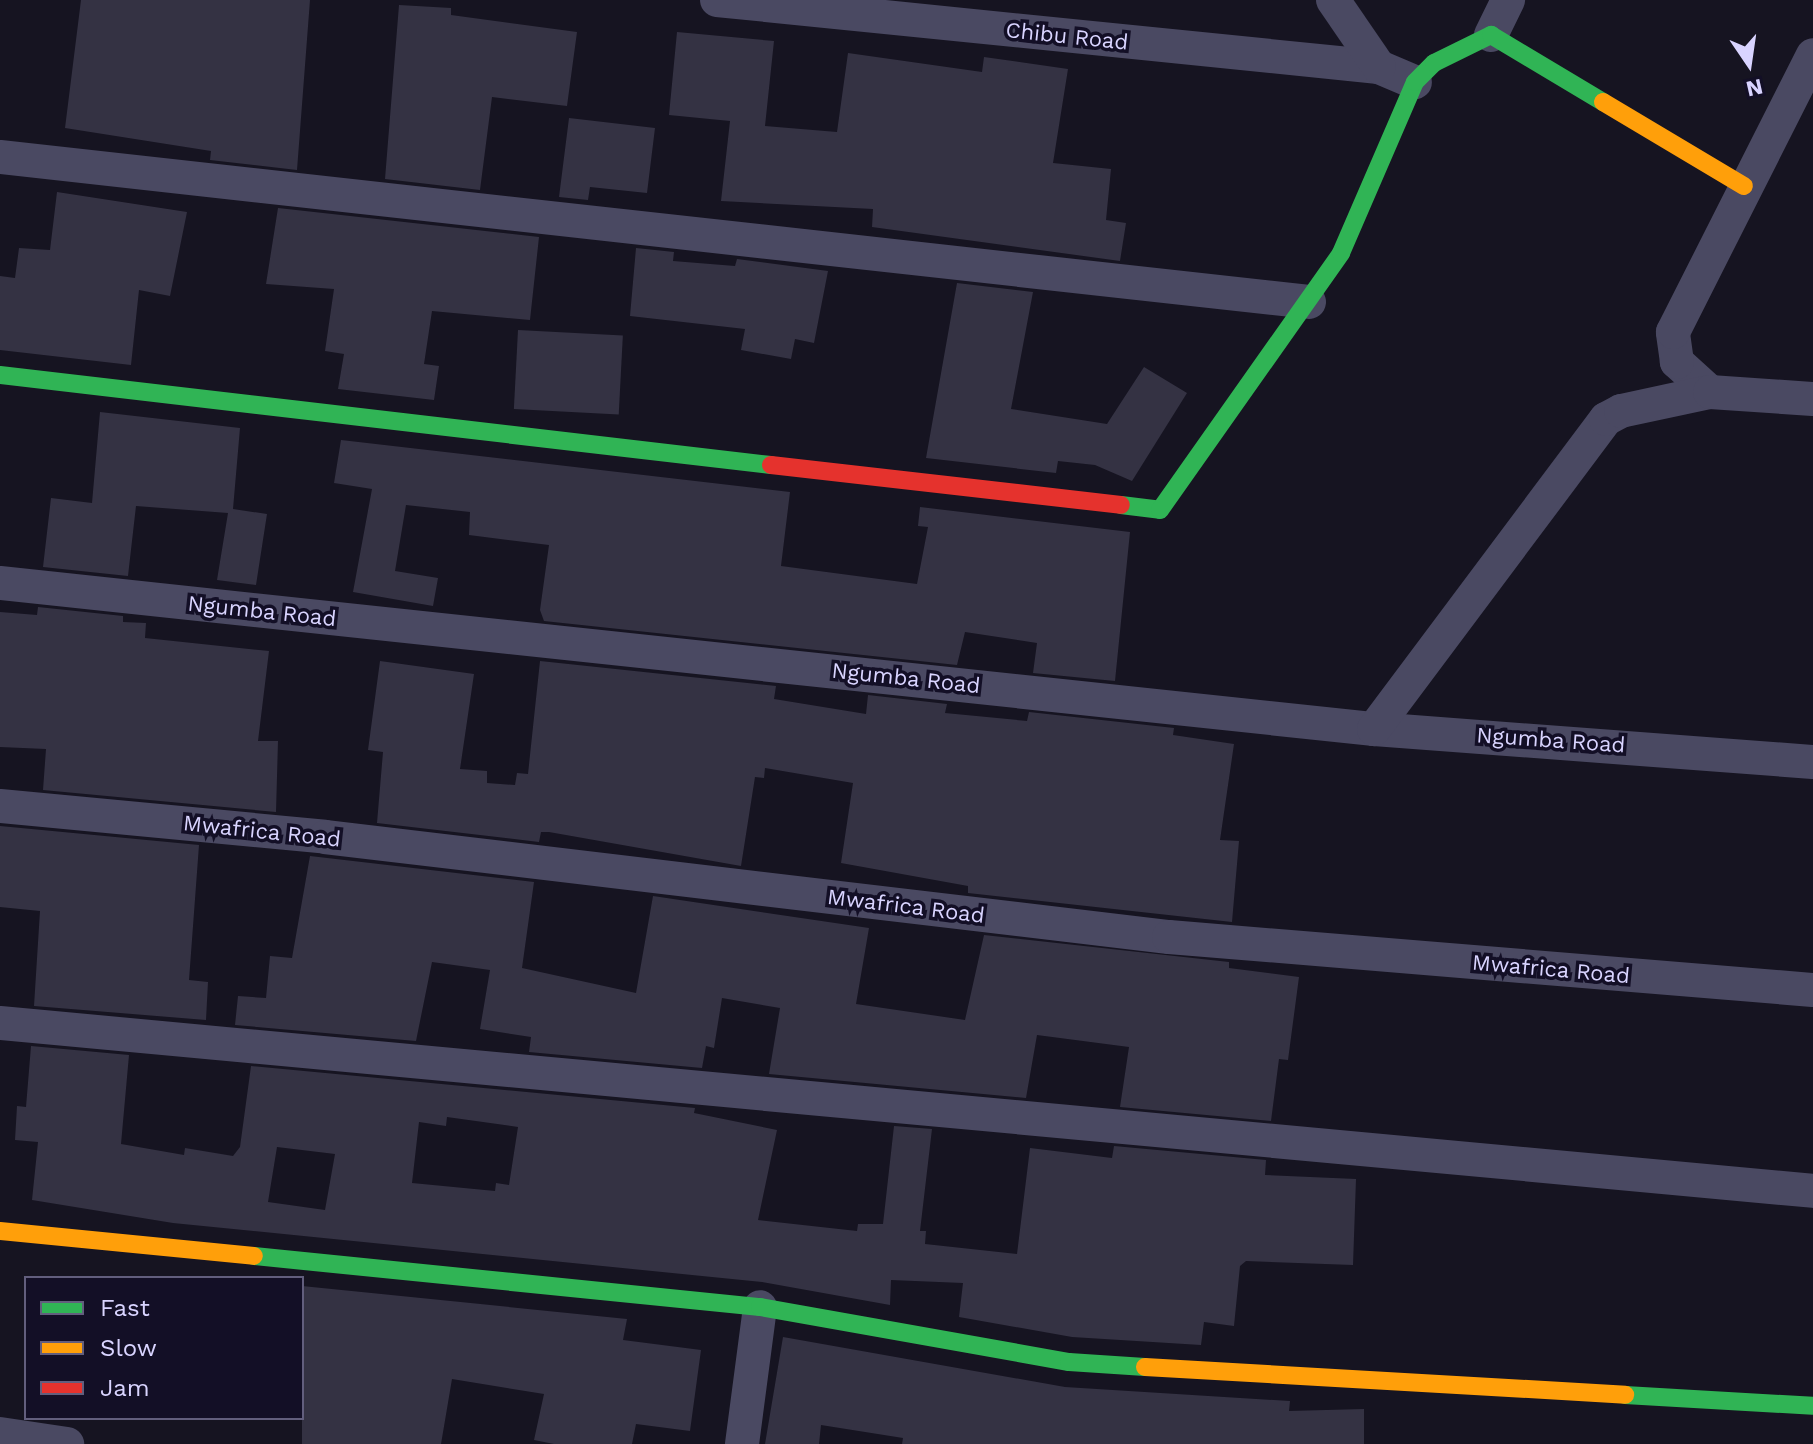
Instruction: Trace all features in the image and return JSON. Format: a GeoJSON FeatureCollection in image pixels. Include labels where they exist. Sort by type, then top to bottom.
{"type":"FeatureCollection","features":[{"type":"Feature","properties":{"kind":"street","name":"Chibu Road"},"geometry":{"type":"LineString","coordinates":[[717,0],[1379,67],[1415,82]]}},
{"type":"Feature","properties":{"kind":"street"},"geometry":{"type":"LineString","coordinates":[[1333,0],[1379,67]]}},
{"type":"Feature","properties":{"kind":"street"},"geometry":{"type":"LineString","coordinates":[[0,375],[1160,510],[1309,302],[1357,222],[1415,82],[1434,63],[1491,35],[1508,0]]}},
{"type":"Feature","properties":{"kind":"street"},"geometry":{"type":"LineString","coordinates":[[1491,35],[1744,186]]}},
{"type":"Feature","properties":{"kind":"street"},"geometry":{"type":"LineString","coordinates":[[1710,392],[1677,362],[1673,332],[1744,186],[1809,68]]}},
{"type":"Feature","properties":{"kind":"street"},"geometry":{"type":"LineString","coordinates":[[0,157],[1309,302]]}},
{"type":"Feature","properties":{"kind":"street"},"geometry":{"type":"LineString","coordinates":[[1374,729],[1606,419],[1621,411],[1710,392],[1813,399]]}},
{"type":"Feature","properties":{"kind":"street","name":"Ngumba Road"},"geometry":{"type":"LineString","coordinates":[[0,583],[1374,729],[1813,762]]}},
{"type":"Feature","properties":{"kind":"street","name":"Mwafrica Road"},"geometry":{"type":"LineString","coordinates":[[0,806],[1169,937],[1813,990]]}},
{"type":"Feature","properties":{"kind":"street"},"geometry":{"type":"LineString","coordinates":[[0,1023],[1813,1191]]}},
{"type":"Feature","properties":{"kind":"street"},"geometry":{"type":"LineString","coordinates":[[0,1231],[760,1307],[1069,1362],[1813,1406]]}},
{"type":"Feature","properties":{"kind":"street"},"geometry":{"type":"LineString","coordinates":[[742,1444],[760,1307]]}},
{"type":"Feature","properties":{"kind":"street"},"geometry":{"type":"LineString","coordinates":[[0,1434],[67,1444]]}},
{"type":"Feature","properties":{"kind":"building"},"geometry":{"type":"Polygon","coordinates":[[[81,0],[310,0],[297,170],[210,160],[211,151],[65,128],[81,0]]]}},
{"type":"Feature","properties":{"kind":"building"},"geometry":{"type":"Polygon","coordinates":[[[399,5],[451,8],[451,15],[577,32],[567,106],[492,97],[480,190],[385,179],[399,5]]]}},
{"type":"Feature","properties":{"kind":"building"},"geometry":{"type":"Polygon","coordinates":[[[677,32],[774,41],[765,126],[837,132],[848,53],[982,72],[984,57],[1068,69],[1053,163],[1111,169],[1106,220],[1126,223],[1120,261],[872,227],[873,209],[721,201],[730,121],[669,115],[677,32]]]}},
{"type":"Feature","properties":{"kind":"building"},"geometry":{"type":"Polygon","coordinates":[[[569,118],[655,128],[647,193],[590,187],[588,200],[559,197],[569,118]]]}},
{"type":"Feature","properties":{"kind":"building"},"geometry":{"type":"Polygon","coordinates":[[[57,192],[187,212],[170,296],[139,290],[131,365],[0,350],[0,276],[15,278],[19,248],[50,250],[57,192]]]}},
{"type":"Feature","properties":{"kind":"building"},"geometry":{"type":"Polygon","coordinates":[[[278,208],[539,237],[530,320],[432,311],[424,364],[439,366],[434,400],[338,389],[344,354],[325,351],[334,289],[266,284],[278,208]]]}},
{"type":"Feature","properties":{"kind":"building"},"geometry":{"type":"Polygon","coordinates":[[[636,248],[674,252],[673,261],[735,266],[737,259],[828,271],[814,343],[795,339],[791,359],[741,350],[745,329],[630,316],[636,248]]]}},
{"type":"Feature","properties":{"kind":"building"},"geometry":{"type":"Polygon","coordinates":[[[957,283],[1033,292],[1011,409],[1107,424],[1144,367],[1187,393],[1132,481],[1095,465],[1058,461],[1056,473],[926,458],[957,283]]]}},
{"type":"Feature","properties":{"kind":"building"},"geometry":{"type":"Polygon","coordinates":[[[518,330],[623,335],[619,414],[514,409],[518,330]]]}},
{"type":"Feature","properties":{"kind":"building"},"geometry":{"type":"Polygon","coordinates":[[[100,412],[240,428],[233,509],[267,514],[256,585],[217,580],[228,513],[136,506],[128,576],[43,567],[51,498],[92,503],[100,412]]]}},
{"type":"Feature","properties":{"kind":"building"},"geometry":{"type":"Polygon","coordinates":[[[341,440],[790,492],[781,566],[917,584],[928,527],[918,526],[920,507],[1130,532],[1115,681],[1033,673],[1037,643],[965,632],[957,665],[544,621],[540,610],[549,545],[469,535],[470,512],[406,505],[395,571],[438,578],[433,606],[353,592],[372,489],[334,483],[341,440]]]}},
{"type":"Feature","properties":{"kind":"building"},"geometry":{"type":"Polygon","coordinates":[[[38,607],[123,616],[123,622],[146,623],[145,638],[269,651],[258,741],[278,741],[276,812],[43,790],[46,749],[0,747],[0,612],[37,615],[38,607]]]}},
{"type":"Feature","properties":{"kind":"building"},"geometry":{"type":"Polygon","coordinates":[[[380,661],[474,674],[460,769],[487,771],[487,783],[515,785],[517,773],[528,774],[540,661],[776,686],[774,699],[866,714],[868,695],[947,704],[945,713],[1027,721],[1029,712],[1174,728],[1173,735],[1234,744],[1220,840],[1239,841],[1232,922],[968,893],[968,886],[841,863],[853,783],[765,768],[764,778],[755,777],[741,866],[549,832],[541,832],[539,842],[377,823],[383,752],[368,750],[380,661]]]}},
{"type":"Feature","properties":{"kind":"building"},"geometry":{"type":"Polygon","coordinates":[[[0,826],[199,845],[189,980],[208,982],[206,1020],[34,1006],[40,911],[0,907],[0,826]]]}},
{"type":"Feature","properties":{"kind":"building"},"geometry":{"type":"Polygon","coordinates":[[[310,856],[534,882],[522,968],[636,993],[653,896],[869,928],[856,1004],[965,1020],[984,935],[1229,962],[1229,968],[1299,977],[1288,1060],[1279,1059],[1271,1121],[1120,1107],[1129,1047],[1037,1035],[1026,1098],[769,1074],[780,1008],[722,998],[714,1048],[706,1046],[702,1068],[529,1052],[531,1037],[480,1029],[490,970],[432,962],[416,1041],[235,1025],[238,996],[266,998],[270,956],[292,958],[310,856]]]}},
{"type":"Feature","properties":{"kind":"building"},"geometry":{"type":"Polygon","coordinates":[[[31,1046],[129,1055],[121,1144],[184,1155],[185,1148],[233,1156],[240,1147],[251,1066],[695,1108],[694,1113],[777,1130],[758,1220],[857,1231],[858,1224],[883,1224],[894,1126],[932,1129],[920,1231],[926,1231],[925,1244],[1017,1254],[1030,1148],[1112,1158],[1114,1146],[1266,1160],[1265,1175],[1356,1179],[1353,1265],[1246,1261],[1240,1266],[1234,1326],[1204,1322],[1201,1345],[1072,1337],[959,1317],[963,1283],[891,1280],[890,1305],[762,1282],[173,1223],[32,1200],[38,1142],[15,1140],[17,1106],[26,1107],[31,1046]],[[447,1117],[446,1126],[419,1122],[412,1183],[495,1191],[496,1183],[509,1185],[518,1127],[447,1117]],[[277,1147],[268,1202],[325,1210],[335,1154],[277,1147]]]}},
{"type":"Feature","properties":{"kind":"building"},"geometry":{"type":"Polygon","coordinates":[[[304,1286],[627,1319],[623,1340],[701,1350],[690,1431],[636,1424],[632,1444],[554,1444],[534,1440],[544,1394],[452,1379],[441,1444],[302,1444],[304,1286]]]}},
{"type":"Feature","properties":{"kind":"building"},"geometry":{"type":"Polygon","coordinates":[[[783,1337],[1065,1387],[1290,1401],[1289,1411],[1364,1409],[1364,1444],[902,1444],[903,1438],[821,1425],[819,1444],[765,1444],[783,1337]]]}},
{"type":"Feature","properties":{"kind":"traffic: fast"},"geometry":{"type":"LineString","coordinates":[[1121,505],[1160,510],[1341,253],[1415,82],[1434,63],[1491,35],[1603,102]]}},
{"type":"Feature","properties":{"kind":"traffic: fast"},"geometry":{"type":"LineString","coordinates":[[0,375],[771,465]]}},
{"type":"Feature","properties":{"kind":"traffic: fast"},"geometry":{"type":"LineString","coordinates":[[254,1256],[760,1307],[1069,1362],[1145,1367]]}},
{"type":"Feature","properties":{"kind":"traffic: fast"},"geometry":{"type":"LineString","coordinates":[[1625,1395],[1813,1406]]}},
{"type":"Feature","properties":{"kind":"traffic: slow"},"geometry":{"type":"LineString","coordinates":[[1603,102],[1744,186]]}},
{"type":"Feature","properties":{"kind":"traffic: slow"},"geometry":{"type":"LineString","coordinates":[[0,1231],[254,1256]]}},
{"type":"Feature","properties":{"kind":"traffic: slow"},"geometry":{"type":"LineString","coordinates":[[1145,1367],[1625,1395]]}},
{"type":"Feature","properties":{"kind":"traffic: jam"},"geometry":{"type":"LineString","coordinates":[[771,465],[1121,505]]}}]}
